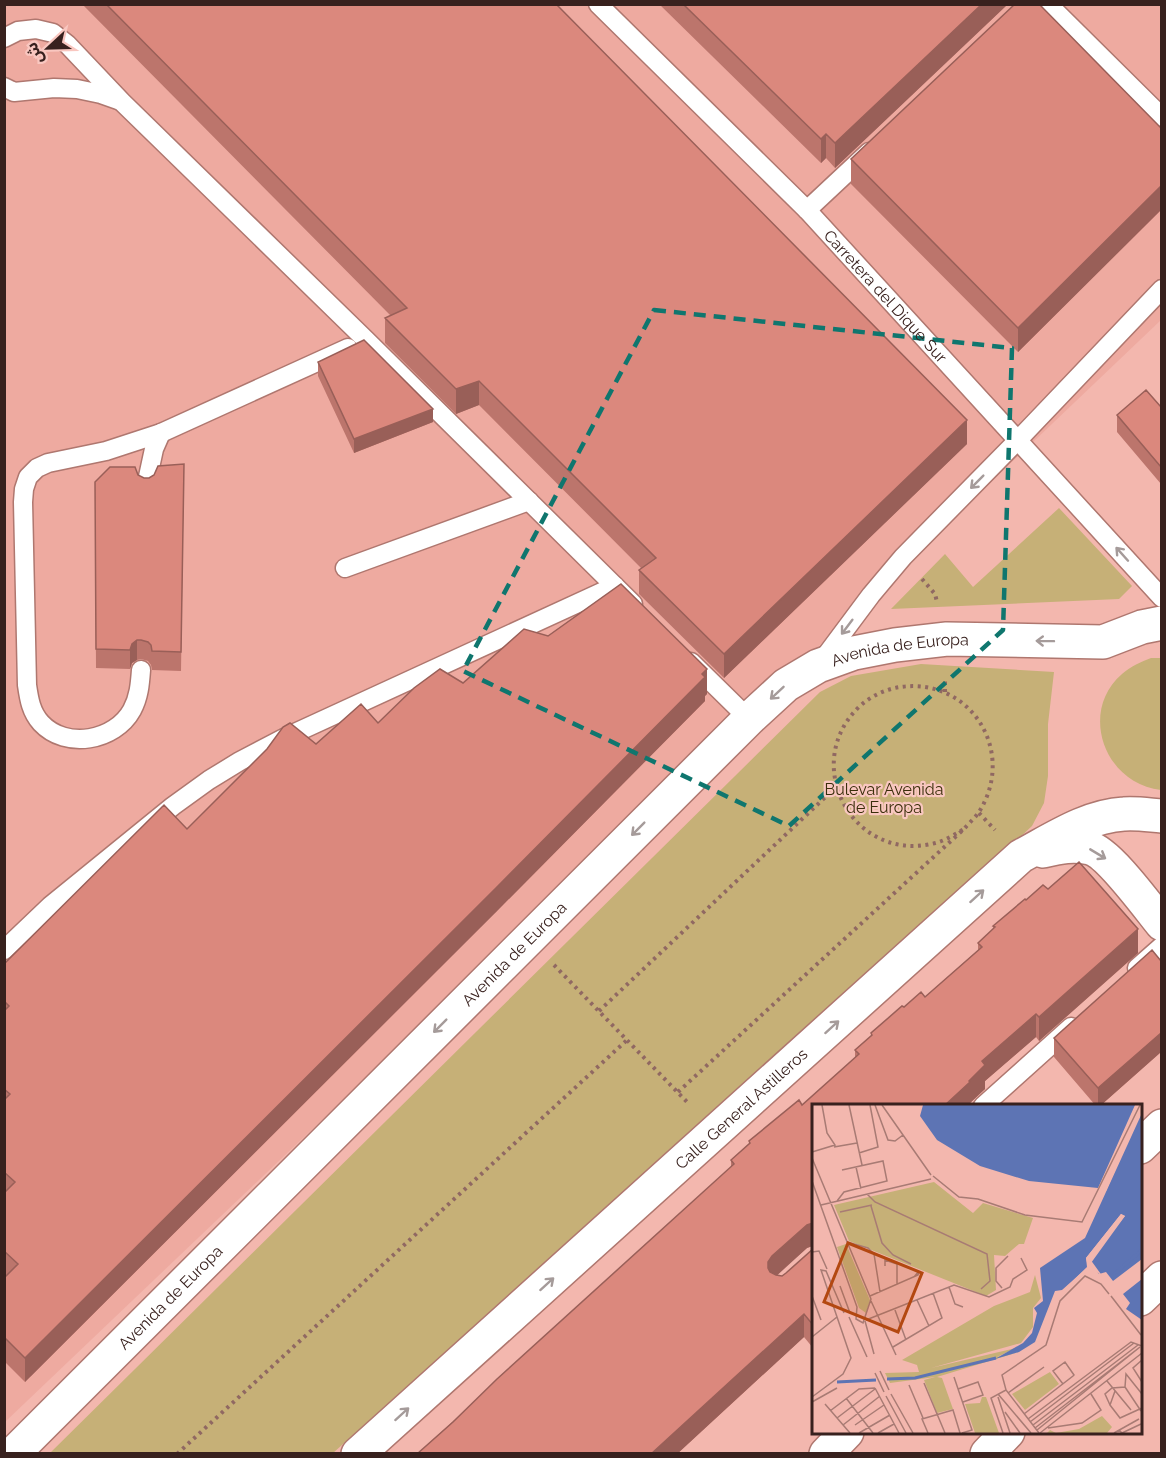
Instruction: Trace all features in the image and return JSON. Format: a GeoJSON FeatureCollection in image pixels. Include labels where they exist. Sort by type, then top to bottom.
{"type":"FeatureCollection","features":[{"type":"Feature","properties":{"kind":"main road","name":"Avenida de Europa"},"geometry":{"type":"LineString","coordinates":[[13,1454],[749,719],[786,685],[818,666],[854,653],[895,645],[947,639],[1103,642],[1142,627],[1161,623]]}},
{"type":"Feature","properties":{"kind":"main road","name":"Calle General Astilleros"},"geometry":{"type":"LineString","coordinates":[[358,1454],[1021,856],[1096,819],[1124,814],[1155,815]]}},
{"type":"Feature","properties":{"kind":"main road"},"geometry":{"type":"LineString","coordinates":[[1021,856],[1066,846],[1092,849],[1105,858],[1124,878],[1161,924]]}},
{"type":"Feature","properties":{"kind":"main road"},"geometry":{"type":"LineString","coordinates":[[1142,1145],[1161,1126]]}},
{"type":"Feature","properties":{"kind":"main road"},"geometry":{"type":"LineString","coordinates":[[1142,1297],[1161,1278]]}},
{"type":"Feature","properties":{"kind":"main road"},"geometry":{"type":"LineString","coordinates":[[826,1454],[845,1434]]}},
{"type":"Feature","properties":{"kind":"main road"},"geometry":{"type":"LineString","coordinates":[[987,1454],[1006,1434]]}},
{"type":"Feature","properties":{"kind":"lane","name":"Carretera del Dique Sur"},"geometry":{"type":"LineString","coordinates":[[598,4],[807,210],[1161,598]]}},
{"type":"Feature","properties":{"kind":"lane"},"geometry":{"type":"LineString","coordinates":[[1048,4],[1161,117]]}},
{"type":"Feature","properties":{"kind":"lane"},"geometry":{"type":"LineString","coordinates":[[4,38],[18,31],[36,29],[53,33],[67,44],[122,102],[648,620]]}},
{"type":"Feature","properties":{"kind":"lane"},"geometry":{"type":"LineString","coordinates":[[4,87],[14,92],[54,88],[77,89],[101,94],[122,102]]}},
{"type":"Feature","properties":{"kind":"lane"},"geometry":{"type":"LineString","coordinates":[[807,210],[883,139]]}},
{"type":"Feature","properties":{"kind":"lane"},"geometry":{"type":"LineString","coordinates":[[818,666],[871,595],[903,557],[1161,289]]}},
{"type":"Feature","properties":{"kind":"lane"},"geometry":{"type":"LineString","coordinates":[[141,669],[140,692],[131,711],[116,728],[96,737],[76,740],[56,735],[40,723],[30,705],[27,685],[24,489],[28,477],[37,468],[48,463],[106,451],[161,433],[366,340]]}},
{"type":"Feature","properties":{"kind":"lane"},"geometry":{"type":"LineString","coordinates":[[146,486],[154,449],[161,433]]}},
{"type":"Feature","properties":{"kind":"lane"},"geometry":{"type":"LineString","coordinates":[[345,568],[529,501]]}},
{"type":"Feature","properties":{"kind":"lane"},"geometry":{"type":"LineString","coordinates":[[4,950],[50,906],[173,806],[240,761],[284,738],[615,586]]}},
{"type":"Feature","properties":{"kind":"lane"},"geometry":{"type":"LineString","coordinates":[[682,652],[749,719]]}},
{"type":"Feature","properties":{"kind":"lane"},"geometry":{"type":"LineString","coordinates":[[1126,978],[1161,946]]}},
{"type":"Feature","properties":{"kind":"lane"},"geometry":{"type":"LineString","coordinates":[[985,1104],[1081,1018]]}},
{"type":"Feature","properties":{"kind":"path"},"geometry":{"type":"LineString","coordinates":[[678,1092],[964,829],[979,813],[986,799],[994,769],[993,755],[988,734],[963,702],[945,692],[927,687],[910,686],[892,688],[875,695],[861,705],[849,718],[840,734],[835,751],[836,787],[852,818],[881,839],[898,845],[932,844],[964,829]]}},
{"type":"Feature","properties":{"kind":"path"},"geometry":{"type":"LineString","coordinates":[[599,1011],[836,787]]}},
{"type":"Feature","properties":{"kind":"path"},"geometry":{"type":"LineString","coordinates":[[529,938],[678,1092],[715,1134]]}},
{"type":"Feature","properties":{"kind":"path"},"geometry":{"type":"LineString","coordinates":[[177,1454],[627,1040]]}},
{"type":"Feature","properties":{"kind":"highlighted area"},"geometry":{"type":"Polygon","coordinates":[[[654,310],[1012,348],[1003,630],[789,826],[463,671],[654,310]]]}},
{"type":"Feature","properties":{"kind":"shaded area"},"geometry":{"type":"Polygon","coordinates":[[[5,5],[1161,5],[1161,320],[5,1422],[5,5]]]}},
{"type":"Feature","properties":{"kind":"green space"},"geometry":{"type":"Polygon","coordinates":[[[1059,508],[1132,586],[1119,599],[891,609],[945,554],[973,587],[1059,508]]]}},
{"type":"Feature","properties":{"kind":"green space"},"geometry":{"type":"Polygon","coordinates":[[[1151,658],[1161,658],[1161,790],[1141,785],[1125,775],[1112,761],[1104,744],[1100,726],[1102,707],[1109,690],[1125,671],[1151,658]]]}},
{"type":"Feature","properties":{"kind":"green space","name":"Bulevar Avenida de Europa"},"geometry":{"type":"Polygon","coordinates":[[[921,664],[1054,672],[1048,724],[1048,776],[1044,803],[1032,826],[969,885],[333,1453],[49,1454],[820,692],[851,676],[921,664]]]}},
{"type":"Feature","properties":{"kind":"building"},"geometry":{"type":"Polygon","coordinates":[[[106,4],[556,4],[967,420],[724,654],[639,570],[656,558],[479,381],[456,389],[385,318],[407,308],[106,4]]]}},
{"type":"Feature","properties":{"kind":"building"},"geometry":{"type":"Polygon","coordinates":[[[683,4],[982,4],[835,143],[826,134],[821,139],[683,4]]]}},
{"type":"Feature","properties":{"kind":"building"},"geometry":{"type":"Polygon","coordinates":[[[1015,4],[1039,4],[1161,128],[1161,186],[1018,328],[851,159],[1015,4]]]}},
{"type":"Feature","properties":{"kind":"building"},"geometry":{"type":"Polygon","coordinates":[[[364,340],[433,409],[354,439],[318,362],[364,340]]]}},
{"type":"Feature","properties":{"kind":"building"},"geometry":{"type":"Polygon","coordinates":[[[1146,390],[1161,407],[1161,467],[1117,415],[1146,390]]]}},
{"type":"Feature","properties":{"kind":"building"},"geometry":{"type":"Polygon","coordinates":[[[184,464],[181,652],[152,651],[148,642],[141,640],[132,644],[130,650],[96,649],[95,482],[110,467],[135,467],[138,475],[149,478],[154,475],[158,466],[184,464]]]}},
{"type":"Feature","properties":{"kind":"building"},"geometry":{"type":"Polygon","coordinates":[[[621,584],[707,669],[702,674],[705,677],[25,1358],[4,1337],[4,1278],[18,1264],[4,1251],[4,1193],[15,1182],[4,1172],[4,1100],[10,1094],[4,1089],[4,1011],[9,1006],[4,1001],[4,964],[164,805],[187,829],[267,749],[283,727],[290,723],[316,744],[361,704],[378,723],[414,688],[440,669],[463,683],[524,629],[548,636],[621,584]]]}},
{"type":"Feature","properties":{"kind":"building"},"geometry":{"type":"Polygon","coordinates":[[[1079,862],[1138,929],[1039,1017],[1036,1014],[982,1061],[985,1065],[946,1104],[812,1104],[812,1223],[807,1225],[772,1256],[768,1262],[768,1268],[770,1272],[782,1276],[812,1250],[812,1324],[804,1314],[651,1454],[417,1454],[734,1164],[731,1160],[750,1143],[749,1141],[799,1100],[802,1105],[859,1054],[855,1050],[872,1035],[871,1033],[921,992],[925,997],[982,947],[978,943],[995,927],[993,926],[1025,899],[1043,885],[1048,889],[1079,862]]]}},
{"type":"Feature","properties":{"kind":"building"},"geometry":{"type":"Polygon","coordinates":[[[1152,950],[1161,961],[1161,1033],[1098,1088],[1054,1038],[1152,950]]]}}]}
